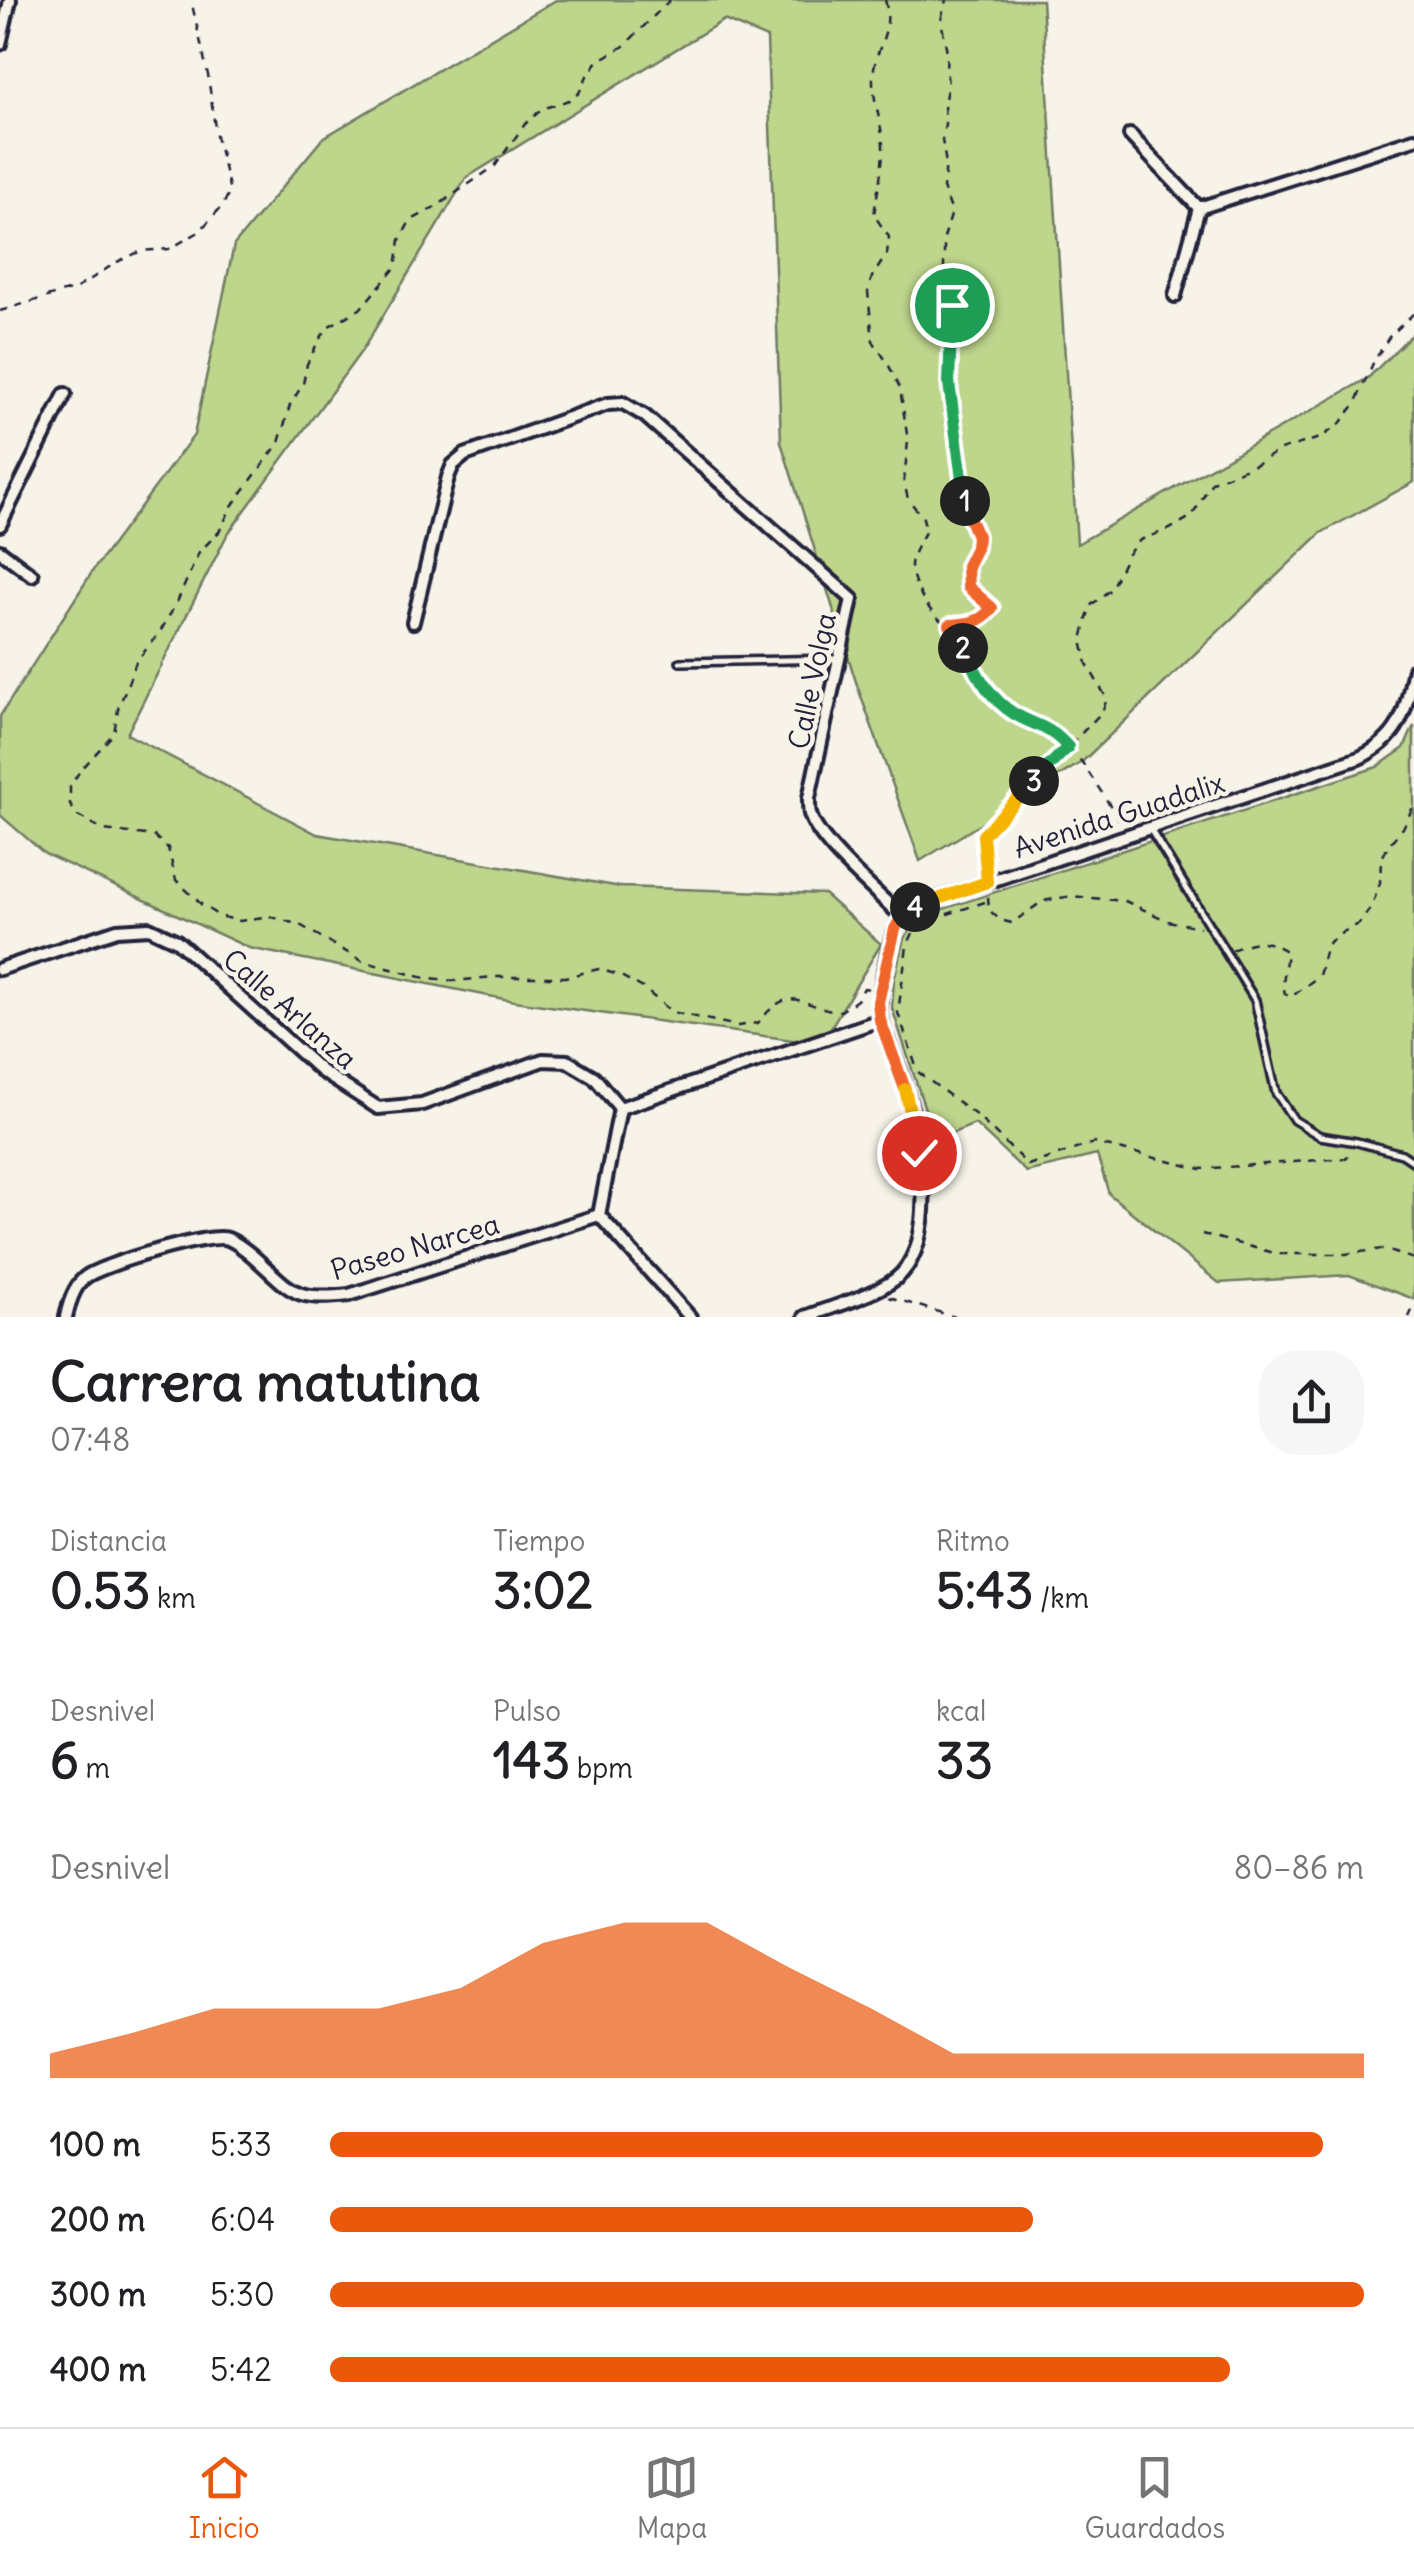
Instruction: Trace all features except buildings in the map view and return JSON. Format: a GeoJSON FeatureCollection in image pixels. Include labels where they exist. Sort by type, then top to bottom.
{"type":"FeatureCollection","features":[{"type":"Feature","properties":{"kind":"street"},"geometry":{"type":"LineString","coordinates":[[0,44],[10,0]]}},
{"type":"Feature","properties":{"kind":"street"},"geometry":{"type":"LineString","coordinates":[[1130,136],[1200,208]]}},
{"type":"Feature","properties":{"kind":"street"},"geometry":{"type":"LineString","coordinates":[[1200,208],[1414,138]]}},
{"type":"Feature","properties":{"kind":"street"},"geometry":{"type":"LineString","coordinates":[[1175,296],[1200,208]]}},
{"type":"Feature","properties":{"kind":"street"},"geometry":{"type":"LineString","coordinates":[[0,525],[65,394]]}},
{"type":"Feature","properties":{"kind":"street","name":"Calle Volga"},"geometry":{"type":"LineString","coordinates":[[413,622],[453,465],[465,455],[608,404],[623,403],[646,416],[852,599],[809,812],[832,848],[902,917]]}},
{"type":"Feature","properties":{"kind":"street"},"geometry":{"type":"LineString","coordinates":[[0,551],[32,576]]}},
{"type":"Feature","properties":{"kind":"street","name":"Avenida Guadalix"},"geometry":{"type":"LineString","coordinates":[[902,917],[919,905],[1378,749],[1404,715],[1414,669]]}},
{"type":"Feature","properties":{"kind":"street"},"geometry":{"type":"LineString","coordinates":[[805,1317],[873,1292],[901,1273],[915,1248],[924,1212],[923,1176],[904,1083],[880,1020],[878,1002],[895,929],[902,917]]}},
{"type":"Feature","properties":{"kind":"street","name":"Calle Arlanza"},"geometry":{"type":"LineString","coordinates":[[0,970],[116,930],[148,928],[177,941],[321,1071],[378,1108],[422,1104],[543,1060],[567,1061],[594,1077],[620,1108]]}},
{"type":"Feature","properties":{"kind":"street"},"geometry":{"type":"LineString","coordinates":[[690,1317],[599,1215],[620,1108],[880,1020]]}},
{"type":"Feature","properties":{"kind":"street","name":"Paseo Narcea"},"geometry":{"type":"LineString","coordinates":[[66,1317],[83,1278],[106,1266],[205,1238],[225,1236],[293,1292],[315,1298],[349,1295],[599,1215]]}},
{"type":"Feature","properties":{"kind":"lane"},"geometry":{"type":"LineString","coordinates":[[680,662],[839,658]]}},
{"type":"Feature","properties":{"kind":"lane"},"geometry":{"type":"LineString","coordinates":[[1150,828],[1255,1000],[1276,1093],[1294,1120],[1320,1136],[1402,1154],[1414,1162]]}},
{"type":"Feature","properties":{"kind":"path"},"geometry":{"type":"LineString","coordinates":[[0,311],[77,288],[141,250],[170,249],[198,232],[223,205],[230,191],[191,0]]}},
{"type":"Feature","properties":{"kind":"path"},"geometry":{"type":"LineString","coordinates":[[670,0],[624,46],[598,61],[579,93],[542,109],[525,124],[495,166],[410,221],[400,240],[396,267],[360,309],[329,326],[318,340],[306,364],[303,384],[290,405],[279,443],[232,506],[219,532],[199,552],[160,632],[136,662],[118,709],[114,733],[70,786],[70,805],[78,816],[104,830],[154,836],[168,848],[176,880],[219,916],[240,921],[269,916],[300,924],[362,961],[422,977],[456,981],[492,977],[565,978],[599,969],[643,988],[672,1012],[738,1026],[758,1023],[772,1005],[783,1000],[798,999],[823,1010],[842,1011],[857,1000],[864,988],[881,990]]}},
{"type":"Feature","properties":{"kind":"path"},"geometry":{"type":"LineString","coordinates":[[885,0],[889,14],[887,30],[873,77],[883,144],[874,215],[889,237],[887,254],[872,277],[868,292],[873,342],[900,388],[908,441],[904,482],[908,499],[923,518],[926,530],[912,558],[911,571],[938,619],[950,625],[985,617],[992,608],[968,587],[967,566],[977,536],[966,510],[949,383],[952,305],[944,273],[944,238],[952,212],[944,188],[942,140],[948,84],[942,20],[946,0]]}},
{"type":"Feature","properties":{"kind":"path"},"geometry":{"type":"LineString","coordinates":[[1212,929],[1168,920],[1125,901],[1072,896],[1043,901],[1012,924],[1000,920],[989,910],[983,835],[1102,712],[1108,699],[1087,664],[1082,640],[1090,606],[1110,589],[1140,540],[1192,516],[1212,482],[1280,450],[1320,438],[1339,425],[1355,404],[1389,337],[1414,313]]}},
{"type":"Feature","properties":{"kind":"path"},"geometry":{"type":"LineString","coordinates":[[950,625],[989,694],[1014,714],[1053,731],[1081,761],[1129,835]]}},
{"type":"Feature","properties":{"kind":"path"},"geometry":{"type":"LineString","coordinates":[[1226,952],[1248,943],[1273,942],[1287,952],[1283,984],[1285,994],[1291,997],[1319,976],[1327,944],[1359,924],[1372,906],[1380,883],[1381,860],[1414,805]]}},
{"type":"Feature","properties":{"kind":"path"},"geometry":{"type":"LineString","coordinates":[[988,901],[929,920],[914,931],[907,946],[898,1014],[918,1072],[977,1116],[1028,1165],[1094,1143],[1201,1169],[1346,1158],[1357,1142]]}},
{"type":"Feature","properties":{"kind":"path"},"geometry":{"type":"LineString","coordinates":[[1202,1234],[1278,1254],[1346,1254],[1383,1249],[1414,1260]]}},
{"type":"Feature","properties":{"kind":"path"},"geometry":{"type":"LineString","coordinates":[[873,1292],[954,1317]]}},
{"type":"Feature","properties":{"kind":"path"},"geometry":{"type":"LineString","coordinates":[[1409,1317],[1414,1306]]}},
{"type":"Feature","properties":{"kind":"green space"},"geometry":{"type":"Polygon","coordinates":[[[556,0],[1042,0],[1077,544],[1368,378],[1414,332],[1414,482],[1321,533],[1082,762],[920,861],[857,685],[781,442],[767,38],[724,20],[466,178],[363,349],[227,535],[127,734],[317,834],[621,887],[824,894],[881,944],[821,1044],[514,1001],[249,948],[45,854],[0,815],[0,716],[94,569],[194,435],[234,245],[323,138],[556,0]]]}},
{"type":"Feature","properties":{"kind":"green space"},"geometry":{"type":"Polygon","coordinates":[[[1414,726],[1414,1299],[1349,1275],[1219,1283],[1109,1194],[1097,1155],[1026,1172],[975,1124],[935,1140],[892,1008],[904,938],[922,916],[1377,767],[1404,748],[1414,726]]]}},
{"type":"Feature","properties":{"kind":"route"},"geometry":{"type":"LineString","coordinates":[[919,1153],[904,1083],[880,1020],[878,1002],[895,929],[902,917],[919,905],[987,882],[983,835],[1068,747],[1053,731],[1014,714],[989,694],[950,625],[985,617],[992,608],[968,587],[967,566],[977,536],[966,510],[951,406],[952,305]]}}]}
